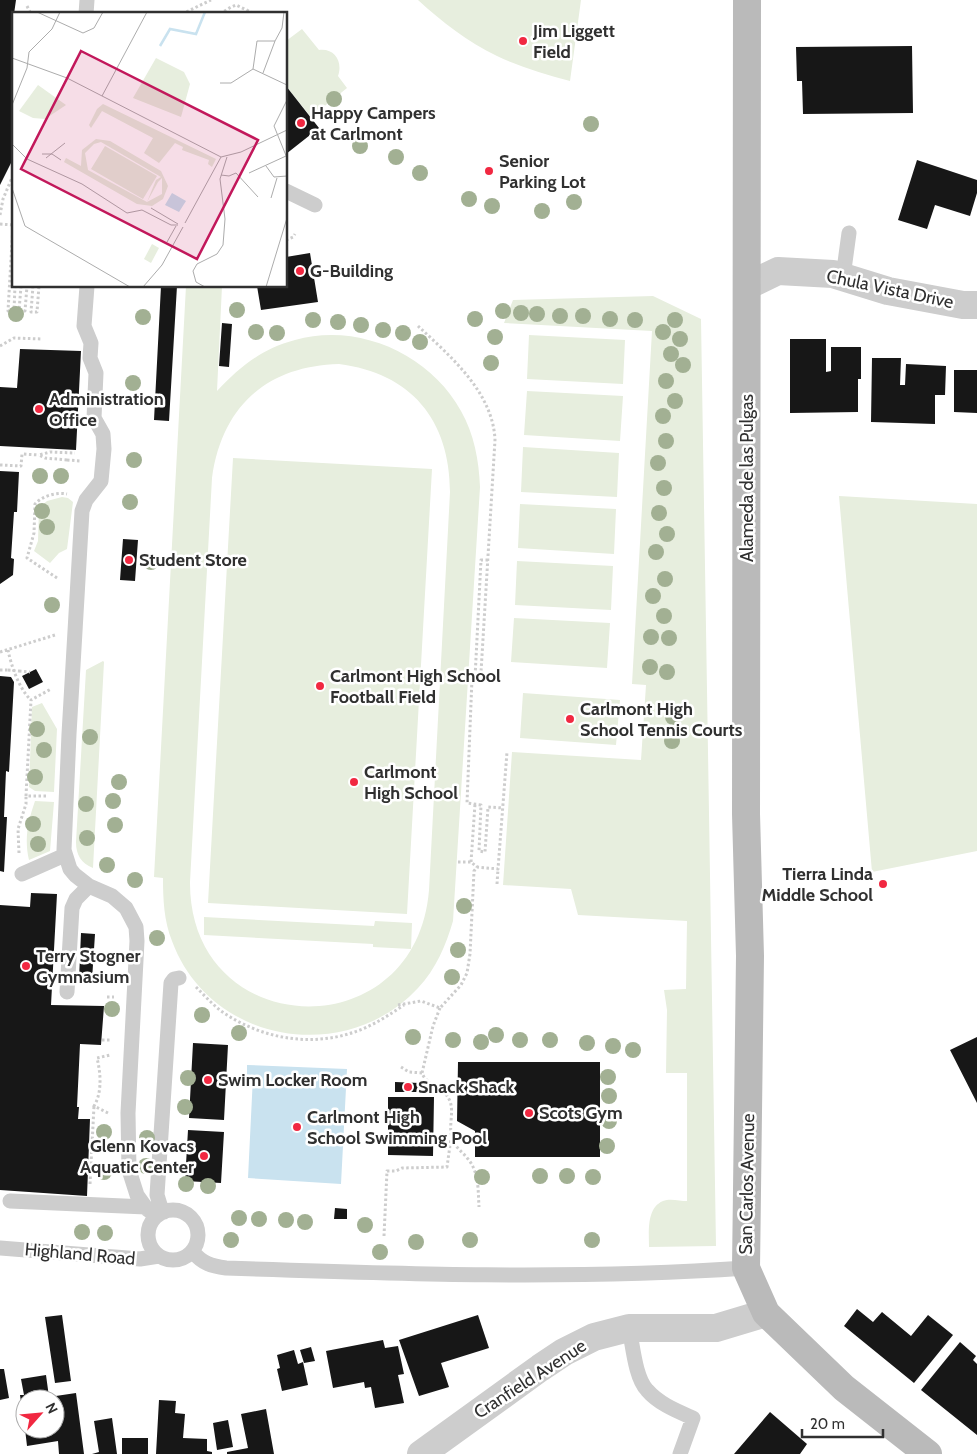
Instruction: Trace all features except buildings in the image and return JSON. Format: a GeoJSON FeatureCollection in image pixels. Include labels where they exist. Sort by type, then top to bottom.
{"type":"FeatureCollection","features":[{"type":"Feature","properties":{"kind":"main road","name":"Alameda de las Pulgas"},"geometry":{"type":"LineString","coordinates":[[747,0],[746,814],[750,956]]}},
{"type":"Feature","properties":{"kind":"main road","name":"San Carlos Avenue"},"geometry":{"type":"LineString","coordinates":[[750,956],[746,1268],[766,1313],[844,1388],[928,1454]]}},
{"type":"Feature","properties":{"kind":"street","name":"Chula Vista Drive"},"geometry":{"type":"LineString","coordinates":[[747,286],[778,271],[833,274],[888,291],[963,305],[977,305]]}},
{"type":"Feature","properties":{"kind":"street","name":"Cranfield Avenue"},"geometry":{"type":"LineString","coordinates":[[421,1454],[564,1352],[594,1337],[629,1328],[716,1328],[766,1313]]}},
{"type":"Feature","properties":{"kind":"lane"},"geometry":{"type":"LineString","coordinates":[[288,192],[315,205]]}},
{"type":"Feature","properties":{"kind":"lane"},"geometry":{"type":"LineString","coordinates":[[844,277],[849,233]]}},
{"type":"Feature","properties":{"kind":"lane"},"geometry":{"type":"LineString","coordinates":[[87,288],[84,326],[91,343],[90,358],[96,372],[94,418],[103,434],[104,448],[101,481],[85,502],[82,511],[64,842],[65,855],[70,869],[89,886],[107,893],[122,903],[130,914],[137,932],[128,1145],[132,1181],[137,1196],[155,1212]]}},
{"type":"Feature","properties":{"kind":"lane"},"geometry":{"type":"LineString","coordinates":[[22,874],[65,855]]}},
{"type":"Feature","properties":{"kind":"lane"},"geometry":{"type":"LineString","coordinates":[[67,992],[72,908],[80,893],[89,886]]}},
{"type":"Feature","properties":{"kind":"lane"},"geometry":{"type":"LineString","coordinates":[[10,1200],[89,1205],[155,1212],[179,1211],[193,1219],[197,1226],[198,1244],[192,1252],[187,1257],[170,1261],[159,1256],[150,1246],[148,1238],[148,1230],[155,1212],[161,1208],[157,1195],[160,1129],[171,983],[174,979],[178,978]]}},
{"type":"Feature","properties":{"kind":"lane","name":"Highland Road"},"geometry":{"type":"LineString","coordinates":[[0,1248],[140,1259],[159,1256]]}},
{"type":"Feature","properties":{"kind":"lane"},"geometry":{"type":"LineString","coordinates":[[192,1252],[209,1265],[226,1268],[444,1276],[628,1274],[746,1268]]}},
{"type":"Feature","properties":{"kind":"lane"},"geometry":{"type":"LineString","coordinates":[[629,1328],[640,1380],[646,1389],[662,1402],[693,1418],[680,1454]]}},
{"type":"Feature","properties":{"kind":"path"},"geometry":{"type":"LineString","coordinates":[[186,12],[211,0]]}},
{"type":"Feature","properties":{"kind":"path"},"geometry":{"type":"LineString","coordinates":[[223,12],[236,5],[251,12]]}},
{"type":"Feature","properties":{"kind":"path"},"geometry":{"type":"LineString","coordinates":[[27,6],[30,12]]}},
{"type":"Feature","properties":{"kind":"path"},"geometry":{"type":"LineString","coordinates":[[0,215],[3,199],[12,178]]}},
{"type":"Feature","properties":{"kind":"path"},"geometry":{"type":"LineString","coordinates":[[288,239],[295,234]]}},
{"type":"Feature","properties":{"kind":"path"},"geometry":{"type":"LineString","coordinates":[[12,242],[8,311],[14,311],[15,288]]}},
{"type":"Feature","properties":{"kind":"path"},"geometry":{"type":"LineString","coordinates":[[21,288],[19,311],[25,311],[27,288]]}},
{"type":"Feature","properties":{"kind":"path"},"geometry":{"type":"LineString","coordinates":[[33,288],[31,312],[37,312],[39,288]]}},
{"type":"Feature","properties":{"kind":"path"},"geometry":{"type":"LineString","coordinates":[[418,326],[445,351],[467,376],[480,396],[492,421],[495,440],[481,672]]}},
{"type":"Feature","properties":{"kind":"path"},"geometry":{"type":"LineString","coordinates":[[0,346],[14,338],[42,339]]}},
{"type":"Feature","properties":{"kind":"path"},"geometry":{"type":"LineString","coordinates":[[0,465],[21,466],[22,454],[75,453]]}},
{"type":"Feature","properties":{"kind":"path"},"geometry":{"type":"LineString","coordinates":[[39,455],[45,458],[81,461]]}},
{"type":"Feature","properties":{"kind":"path"},"geometry":{"type":"LineString","coordinates":[[77,592],[27,558],[34,533],[34,506],[37,501],[63,493],[72,495],[85,502]]}},
{"type":"Feature","properties":{"kind":"path"},"geometry":{"type":"LineString","coordinates":[[488,560],[481,560],[475,678],[472,678],[467,803],[481,804],[479,851],[485,852],[488,807],[503,808]]}},
{"type":"Feature","properties":{"kind":"path"},"geometry":{"type":"LineString","coordinates":[[0,652],[75,628]]}},
{"type":"Feature","properties":{"kind":"path"},"geometry":{"type":"LineString","coordinates":[[8,650],[14,671],[26,696],[31,700]]}},
{"type":"Feature","properties":{"kind":"path"},"geometry":{"type":"LineString","coordinates":[[0,670],[30,672]]}},
{"type":"Feature","properties":{"kind":"path"},"geometry":{"type":"LineString","coordinates":[[31,700],[72,679]]}},
{"type":"Feature","properties":{"kind":"path"},"geometry":{"type":"LineString","coordinates":[[22,874],[18,834],[19,820],[26,804],[31,700]]}},
{"type":"Feature","properties":{"kind":"path"},"geometry":{"type":"LineString","coordinates":[[497,884],[507,752]]}},
{"type":"Feature","properties":{"kind":"path"},"geometry":{"type":"LineString","coordinates":[[26,796],[66,798]]}},
{"type":"Feature","properties":{"kind":"path"},"geometry":{"type":"LineString","coordinates":[[471,862],[475,804]]}},
{"type":"Feature","properties":{"kind":"path"},"geometry":{"type":"LineString","coordinates":[[458,862],[471,862],[477,867],[498,869]]}},
{"type":"Feature","properties":{"kind":"path"},"geometry":{"type":"LineString","coordinates":[[477,867],[473,876],[470,954],[467,973],[461,986],[440,1008],[433,1026],[422,1073],[427,1081],[443,1092],[449,1099],[451,1135],[455,1146],[468,1158],[476,1176],[479,1207]]}},
{"type":"Feature","properties":{"kind":"path"},"geometry":{"type":"LineString","coordinates":[[178,978],[190,982],[221,1011],[244,1025],[272,1035],[296,1040],[350,1034],[376,1022],[408,1002]]}},
{"type":"Feature","properties":{"kind":"path"},"geometry":{"type":"LineString","coordinates":[[398,1005],[421,1001],[440,1008]]}},
{"type":"Feature","properties":{"kind":"path"},"geometry":{"type":"LineString","coordinates":[[89,1205],[94,1106],[100,1086],[97,1058],[101,1057]]}},
{"type":"Feature","properties":{"kind":"path"},"geometry":{"type":"LineString","coordinates":[[401,1068],[409,1072],[422,1073]]}},
{"type":"Feature","properties":{"kind":"path"},"geometry":{"type":"LineString","coordinates":[[94,1106],[99,1110]]}},
{"type":"Feature","properties":{"kind":"path"},"geometry":{"type":"LineString","coordinates":[[384,1236],[387,1171],[396,1171],[402,1168],[448,1167],[451,1128]]}},
{"type":"Feature","properties":{"kind":"green space","name":"Jim Liggett Field"},"geometry":{"type":"Polygon","coordinates":[[[418,0],[581,0],[570,81],[524,67],[486,50],[456,31],[418,0]]]}},
{"type":"Feature","properties":{"kind":"green space"},"geometry":{"type":"Polygon","coordinates":[[[302,29],[319,50],[329,51],[333,54],[338,61],[338,76],[347,88],[311,117],[288,88],[288,40],[302,29]]]}},
{"type":"Feature","properties":{"kind":"green space"},"geometry":{"type":"Polygon","coordinates":[[[186,288],[222,288],[217,391],[234,374],[272,348],[295,340],[343,335],[390,347],[431,373],[448,391],[461,411],[469,429],[477,457],[480,487],[453,921],[444,948],[430,973],[418,988],[388,1013],[355,1028],[319,1035],[282,1032],[248,1022],[216,1003],[191,976],[172,941],[167,926],[164,910],[163,878],[154,877],[186,288]],[[339,364],[313,367],[290,373],[270,382],[252,395],[238,411],[226,430],[217,453],[212,478],[190,882],[199,935],[225,973],[262,997],[304,1006],[347,1000],[386,979],[415,942],[429,890],[450,492],[448,466],[443,443],[434,422],[422,404],[406,389],[387,378],[364,369],[339,364]]]}},
{"type":"Feature","properties":{"kind":"green space"},"geometry":{"type":"Polygon","coordinates":[[[653,296],[701,319],[716,1246],[649,1247],[651,1215],[658,1204],[669,1200],[687,1201],[687,1073],[666,1073],[667,1010],[664,990],[686,989],[687,921],[578,915],[571,889],[503,885],[512,752],[641,760],[646,685],[632,684],[652,331],[504,323],[513,300],[653,296]]]}},
{"type":"Feature","properties":{"kind":"green space"},"geometry":{"type":"Polygon","coordinates":[[[529,335],[625,340],[623,384],[527,379],[529,335]]]}},
{"type":"Feature","properties":{"kind":"green space"},"geometry":{"type":"Polygon","coordinates":[[[527,391],[623,396],[620,441],[524,435],[527,391]]]}},
{"type":"Feature","properties":{"kind":"green space"},"geometry":{"type":"Polygon","coordinates":[[[523,447],[619,453],[617,497],[521,492],[523,447]]]}},
{"type":"Feature","properties":{"kind":"green space","name":"Carlmont High School Football Field"},"geometry":{"type":"Polygon","coordinates":[[[233,458],[432,469],[407,914],[208,903],[233,458]]]}},
{"type":"Feature","properties":{"kind":"green space"},"geometry":{"type":"Polygon","coordinates":[[[839,496],[977,504],[977,851],[872,872],[839,496]]]}},
{"type":"Feature","properties":{"kind":"green space"},"geometry":{"type":"Polygon","coordinates":[[[62,497],[68,498],[73,502],[67,549],[59,553],[50,563],[34,551],[38,541],[39,508],[47,501],[62,497]]]}},
{"type":"Feature","properties":{"kind":"green space"},"geometry":{"type":"Polygon","coordinates":[[[520,504],[616,509],[614,554],[518,548],[520,504]]]}},
{"type":"Feature","properties":{"kind":"green space"},"geometry":{"type":"Polygon","coordinates":[[[517,561],[613,566],[611,610],[515,605],[517,561]]]}},
{"type":"Feature","properties":{"kind":"green space","name":"Carlmont High School Tennis Courts"},"geometry":{"type":"Polygon","coordinates":[[[514,618],[610,623],[607,668],[511,662],[514,618]]]}},
{"type":"Feature","properties":{"kind":"green space"},"geometry":{"type":"Polygon","coordinates":[[[103,661],[93,868],[85,864],[80,858],[76,842],[86,670],[103,661]]]}},
{"type":"Feature","properties":{"kind":"green space","name":"Carlmont High School Tennis Courts"},"geometry":{"type":"Polygon","coordinates":[[[523,693],[620,700],[616,745],[520,738],[523,693]]]}},
{"type":"Feature","properties":{"kind":"green space"},"geometry":{"type":"Polygon","coordinates":[[[42,703],[57,729],[54,792],[35,791],[29,787],[32,707],[42,703]]]}},
{"type":"Feature","properties":{"kind":"green space"},"geometry":{"type":"Polygon","coordinates":[[[35,801],[54,802],[50,851],[29,860],[28,830],[35,801]]]}},
{"type":"Feature","properties":{"kind":"green space"},"geometry":{"type":"Polygon","coordinates":[[[204,917],[374,926],[375,921],[412,923],[411,949],[373,947],[373,944],[204,935],[204,917]]]}},
{"type":"Feature","properties":{"kind":"water","name":"Carlmont High School Swimming Pool"},"geometry":{"type":"Polygon","coordinates":[[[247,1065],[347,1069],[341,1184],[248,1178],[253,1076],[247,1075],[247,1065]]]}},
{"type":"Feature","properties":{"kind":"place","name":"Jim Liggett Field"},"geometry":{"type":"Point","coordinates":[523,41]}},
{"type":"Feature","properties":{"kind":"place","name":"Happy Campers at Carlmont"},"geometry":{"type":"Point","coordinates":[301,123]}},
{"type":"Feature","properties":{"kind":"place","name":"Senior Parking Lot"},"geometry":{"type":"Point","coordinates":[489,171]}},
{"type":"Feature","properties":{"kind":"place","name":"G-Building"},"geometry":{"type":"Point","coordinates":[300,271]}},
{"type":"Feature","properties":{"kind":"place","name":"Administration Office"},"geometry":{"type":"Point","coordinates":[39,409]}},
{"type":"Feature","properties":{"kind":"place","name":"Student Store"},"geometry":{"type":"Point","coordinates":[129,560]}},
{"type":"Feature","properties":{"kind":"place","name":"Carlmont High School Football Field"},"geometry":{"type":"Point","coordinates":[320,686]}},
{"type":"Feature","properties":{"kind":"place","name":"Carlmont High School Tennis Courts"},"geometry":{"type":"Point","coordinates":[570,719]}},
{"type":"Feature","properties":{"kind":"place","name":"Carlmont High School"},"geometry":{"type":"Point","coordinates":[354,782]}},
{"type":"Feature","properties":{"kind":"place","name":"Tierra Linda Middle School"},"geometry":{"type":"Point","coordinates":[883,884]}},
{"type":"Feature","properties":{"kind":"place","name":"Terry Stogner Gymnasium"},"geometry":{"type":"Point","coordinates":[26,966]}},
{"type":"Feature","properties":{"kind":"place","name":"Swim Locker Room"},"geometry":{"type":"Point","coordinates":[208,1080]}},
{"type":"Feature","properties":{"kind":"place","name":"Snack Shack"},"geometry":{"type":"Point","coordinates":[408,1087]}},
{"type":"Feature","properties":{"kind":"place","name":"Scots Gym"},"geometry":{"type":"Point","coordinates":[529,1113]}},
{"type":"Feature","properties":{"kind":"place","name":"Carlmont High School Swimming Pool"},"geometry":{"type":"Point","coordinates":[297,1127]}},
{"type":"Feature","properties":{"kind":"place","name":"Glenn Kovacs Aquatic Center"},"geometry":{"type":"Point","coordinates":[204,1156]}}]}
